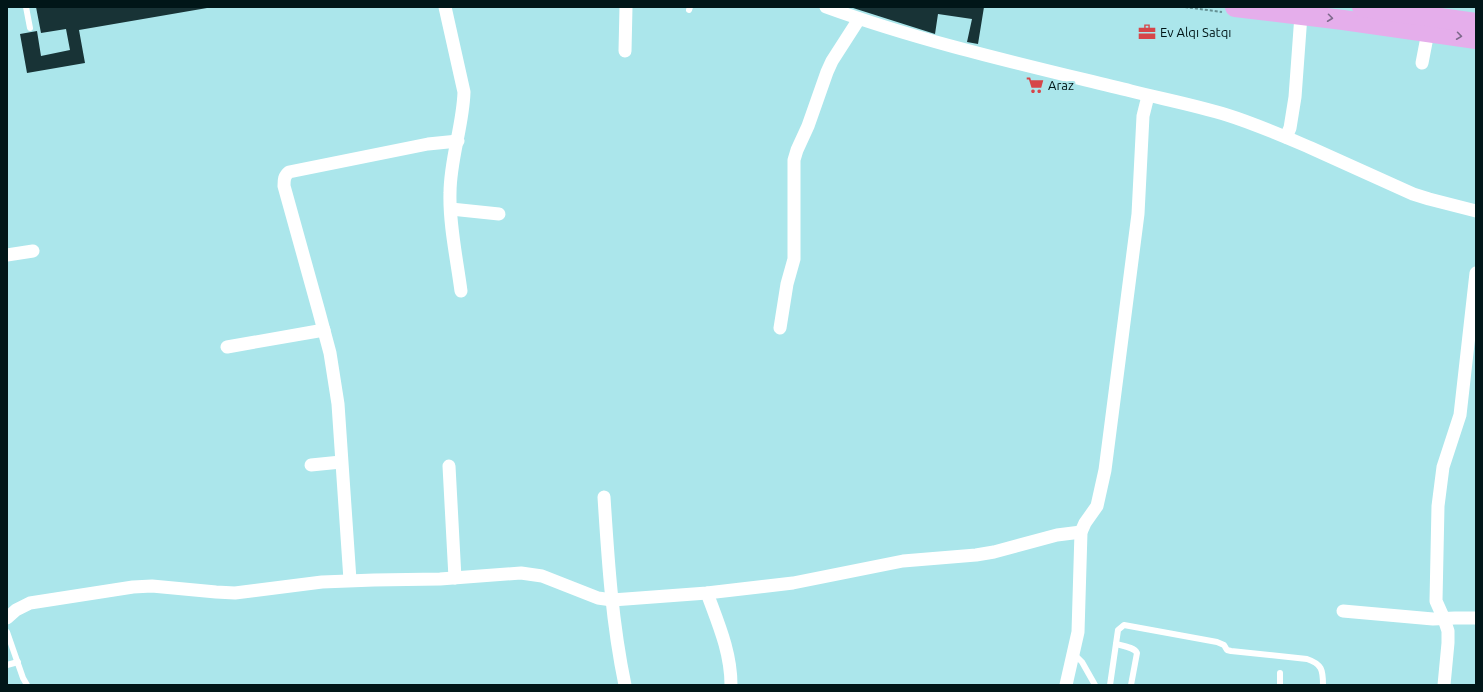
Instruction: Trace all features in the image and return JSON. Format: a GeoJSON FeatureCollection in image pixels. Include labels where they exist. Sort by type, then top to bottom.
{"type":"FeatureCollection","features":[{"type":"Feature","properties":{"kind":"main road"},"geometry":{"type":"LineString","coordinates":[[1236,7],[1476,39]]}},
{"type":"Feature","properties":{"kind":"main road"},"geometry":{"type":"LineString","coordinates":[[1362,7],[1476,23]]}},
{"type":"Feature","properties":{"kind":"street"},"geometry":{"type":"LineString","coordinates":[[445,7],[464,92],[464,105],[451,177],[450,192],[461,291]]}},
{"type":"Feature","properties":{"kind":"street"},"geometry":{"type":"LineString","coordinates":[[625,51],[626,7]]}},
{"type":"Feature","properties":{"kind":"street"},"geometry":{"type":"LineString","coordinates":[[826,7],[858,19],[962,49],[1148,96],[1202,107],[1228,115],[1286,137],[1413,194],[1476,211]]}},
{"type":"Feature","properties":{"kind":"street"},"geometry":{"type":"LineString","coordinates":[[1286,137],[1290,128],[1295,97],[1301,15]]}},
{"type":"Feature","properties":{"kind":"street"},"geometry":{"type":"LineString","coordinates":[[780,328],[794,260],[794,160],[827,72],[858,19]]}},
{"type":"Feature","properties":{"kind":"street"},"geometry":{"type":"LineString","coordinates":[[1422,63],[1428,32]]}},
{"type":"Feature","properties":{"kind":"street"},"geometry":{"type":"LineString","coordinates":[[1066,685],[1074,654],[1079,618],[1081,532],[1085,523],[1097,506],[1105,470],[1138,214],[1142,128],[1148,96]]}},
{"type":"Feature","properties":{"kind":"street"},"geometry":{"type":"LineString","coordinates":[[350,580],[338,404],[330,353],[284,186],[285,175],[289,172],[428,144],[458,141]]}},
{"type":"Feature","properties":{"kind":"street"},"geometry":{"type":"LineString","coordinates":[[451,209],[499,214]]}},
{"type":"Feature","properties":{"kind":"street"},"geometry":{"type":"LineString","coordinates":[[7,255],[33,251]]}},
{"type":"Feature","properties":{"kind":"street"},"geometry":{"type":"LineString","coordinates":[[1444,685],[1448,631],[1436,601],[1438,506],[1444,467],[1460,414],[1476,274]]}},
{"type":"Feature","properties":{"kind":"street"},"geometry":{"type":"LineString","coordinates":[[227,347],[324,330]]}},
{"type":"Feature","properties":{"kind":"street"},"geometry":{"type":"LineString","coordinates":[[311,465],[342,462]]}},
{"type":"Feature","properties":{"kind":"street"},"geometry":{"type":"LineString","coordinates":[[450,466],[455,578]]}},
{"type":"Feature","properties":{"kind":"street"},"geometry":{"type":"LineString","coordinates":[[604,497],[608,566],[625,685]]}},
{"type":"Feature","properties":{"kind":"street"},"geometry":{"type":"LineString","coordinates":[[7,618],[16,610],[30,604],[133,587],[170,587],[235,593],[350,580],[455,578],[521,573],[542,576],[598,598],[612,600],[707,593],[793,582],[903,561],[976,555],[1002,550],[1057,535],[1081,532]]}},
{"type":"Feature","properties":{"kind":"street"},"geometry":{"type":"LineString","coordinates":[[707,593],[728,653],[732,685]]}},
{"type":"Feature","properties":{"kind":"street"},"geometry":{"type":"LineString","coordinates":[[1343,611],[1419,618],[1476,618]]}},
{"type":"Feature","properties":{"kind":"lane"},"geometry":{"type":"LineString","coordinates":[[26,7],[30,28]]}},
{"type":"Feature","properties":{"kind":"lane"},"geometry":{"type":"LineString","coordinates":[[1110,685],[1118,630],[1124,625],[1217,642],[1224,645],[1227,650],[1231,651],[1307,659],[1315,662],[1323,670],[1323,685]]}},
{"type":"Feature","properties":{"kind":"lane"},"geometry":{"type":"LineString","coordinates":[[7,632],[23,678],[27,685]]}},
{"type":"Feature","properties":{"kind":"lane"},"geometry":{"type":"LineString","coordinates":[[1116,644],[1136,650],[1137,653],[1131,685]]}},
{"type":"Feature","properties":{"kind":"lane"},"geometry":{"type":"LineString","coordinates":[[1074,654],[1082,662],[1095,685]]}},
{"type":"Feature","properties":{"kind":"lane"},"geometry":{"type":"LineString","coordinates":[[7,664],[18,662]]}},
{"type":"Feature","properties":{"kind":"lane"},"geometry":{"type":"LineString","coordinates":[[1280,673],[1280,685]]}},
{"type":"Feature","properties":{"kind":"building"},"geometry":{"type":"Polygon","coordinates":[[[36,7],[207,8],[79,30],[85,63],[27,73],[20,34],[37,31],[41,56],[70,50],[66,29],[41,33],[36,7]]]}},
{"type":"Feature","properties":{"kind":"building"},"geometry":{"type":"Polygon","coordinates":[[[850,7],[984,7],[978,44],[967,42],[972,19],[938,14],[935,34],[850,7]]]}},
{"type":"Feature","properties":{"kind":"place","name":"Ev Alqı Satqı"},"geometry":{"type":"Point","coordinates":[1147,32]}},
{"type":"Feature","properties":{"kind":"place","name":"Araz"},"geometry":{"type":"Point","coordinates":[1035,85]}}]}
